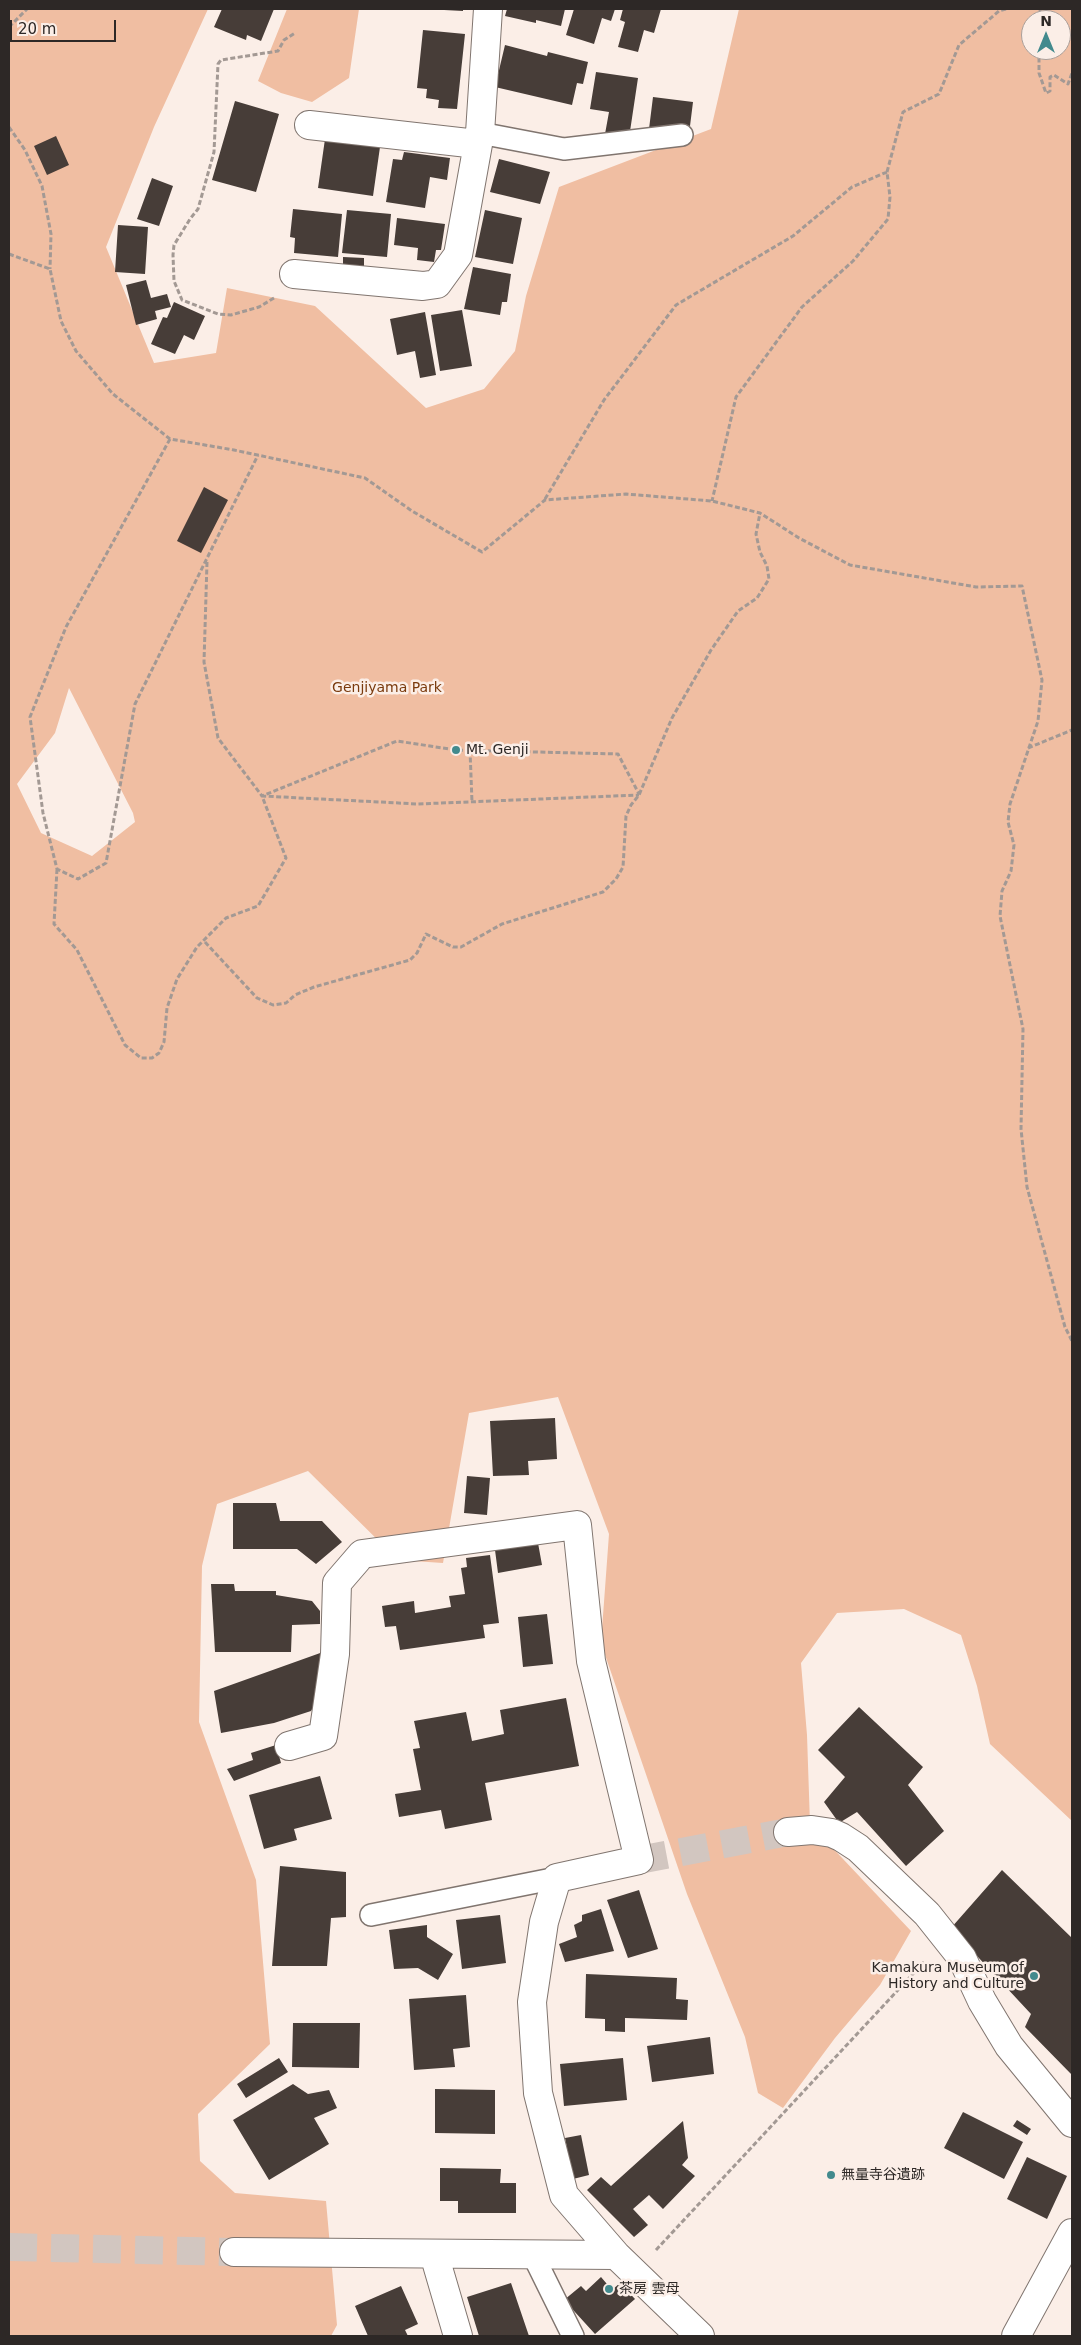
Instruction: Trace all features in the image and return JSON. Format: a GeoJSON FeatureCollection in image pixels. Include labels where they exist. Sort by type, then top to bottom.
{"type":"FeatureCollection","features":[{"type":"Feature","properties":{"kind":"street"},"geometry":{"type":"LineString","coordinates":[[294,274],[423,286],[437,284],[458,255],[478,139],[488,9]]}},
{"type":"Feature","properties":{"kind":"street"},"geometry":{"type":"LineString","coordinates":[[308,125],[478,139]]}},
{"type":"Feature","properties":{"kind":"street"},"geometry":{"type":"LineString","coordinates":[[289,1746],[324,1736],[336,1654],[337,1583],[362,1554],[577,1525],[591,1661],[639,1860],[557,1878],[544,1922],[532,2002],[538,2092],[564,2195],[625,2264],[700,2336]]}},
{"type":"Feature","properties":{"kind":"street"},"geometry":{"type":"LineString","coordinates":[[788,1832],[823,1831],[848,1842],[918,1905],[947,1938],[969,1970],[986,2009],[1009,2046],[1072,2123]]}},
{"type":"Feature","properties":{"kind":"street"},"geometry":{"type":"LineString","coordinates":[[1016,2336],[1072,2234]]}},
{"type":"Feature","properties":{"kind":"street"},"geometry":{"type":"LineString","coordinates":[[234,2252],[533,2255],[625,2264]]}},
{"type":"Feature","properties":{"kind":"street"},"geometry":{"type":"LineString","coordinates":[[434,2254],[458,2336]]}},
{"type":"Feature","properties":{"kind":"lane"},"geometry":{"type":"LineString","coordinates":[[478,139],[564,149],[682,135]]}},
{"type":"Feature","properties":{"kind":"lane"},"geometry":{"type":"LineString","coordinates":[[371,1915],[557,1878]]}},
{"type":"Feature","properties":{"kind":"lane"},"geometry":{"type":"LineString","coordinates":[[533,2255],[573,2336]]}},
{"type":"Feature","properties":{"kind":"path"},"geometry":{"type":"LineString","coordinates":[[9,27],[26,9]]}},
{"type":"Feature","properties":{"kind":"path"},"geometry":{"type":"LineString","coordinates":[[712,501],[736,397],[802,307],[853,261],[888,218],[890,197],[886,172],[903,112],[939,94],[959,46],[999,11],[1006,9]]}},
{"type":"Feature","properties":{"kind":"path"},"geometry":{"type":"LineString","coordinates":[[294,274],[293,285],[290,289],[258,307],[231,315],[218,314],[182,300],[174,281],[173,255],[174,245],[190,218],[198,209],[214,152],[218,64],[221,60],[278,51],[284,40],[295,32]]}},
{"type":"Feature","properties":{"kind":"path"},"geometry":{"type":"LineString","coordinates":[[1039,60],[1039,73],[1046,93],[1050,91],[1050,76],[1054,75],[1068,84],[1072,74]]}},
{"type":"Feature","properties":{"kind":"path"},"geometry":{"type":"LineString","coordinates":[[9,127],[25,150],[42,186],[51,234],[50,269],[61,321],[76,350],[113,394],[170,439],[258,455],[365,478],[412,511],[482,552],[545,500],[604,400],[676,305],[793,236],[852,187],[886,172]]}},
{"type":"Feature","properties":{"kind":"path"},"geometry":{"type":"LineString","coordinates":[[9,254],[50,269]]}},
{"type":"Feature","properties":{"kind":"path"},"geometry":{"type":"LineString","coordinates":[[170,439],[66,627],[30,717],[43,813],[57,869],[54,924],[77,950],[125,1045],[141,1058],[152,1058],[160,1053],[164,1042],[167,1008],[177,979],[197,947],[226,918],[258,906],[286,858],[262,796],[218,738],[204,662],[208,560]]}},
{"type":"Feature","properties":{"kind":"path"},"geometry":{"type":"LineString","coordinates":[[57,869],[78,879],[106,863],[135,704],[208,560],[258,455]]}},
{"type":"Feature","properties":{"kind":"path"},"geometry":{"type":"LineString","coordinates":[[545,500],[626,494],[712,501],[760,513],[798,538],[850,565],[976,587],[1022,586],[1042,680],[1038,721],[1027,748],[1010,804],[1008,822],[1014,845],[1011,871],[1002,891],[1000,916],[1023,1029],[1021,1128],[1027,1187],[1065,1327],[1072,1341]]}},
{"type":"Feature","properties":{"kind":"path"},"geometry":{"type":"LineString","coordinates":[[205,942],[257,998],[273,1005],[286,1003],[295,995],[314,987],[410,960],[417,953],[426,934],[453,947],[462,947],[502,924],[603,892],[616,879],[622,867],[626,816],[631,805],[639,795],[672,718],[710,650],[738,611],[757,598],[769,579],[767,566],[760,552],[756,534],[760,513]]}},
{"type":"Feature","properties":{"kind":"path"},"geometry":{"type":"LineString","coordinates":[[1027,748],[1072,730]]}},
{"type":"Feature","properties":{"kind":"path"},"geometry":{"type":"LineString","coordinates":[[262,796],[396,741],[470,750],[618,754],[639,795]]}},
{"type":"Feature","properties":{"kind":"path"},"geometry":{"type":"LineString","coordinates":[[470,750],[472,802]]}},
{"type":"Feature","properties":{"kind":"path"},"geometry":{"type":"LineString","coordinates":[[262,796],[418,804],[639,795]]}},
{"type":"Feature","properties":{"kind":"path"},"geometry":{"type":"LineString","coordinates":[[625,2264],[947,1938]]}},
{"type":"Feature","properties":{"kind":"green space","name":"Genjiyama Park"},"geometry":{"type":"Polygon","coordinates":[[[9,9],[208,9],[154,127],[106,247],[154,363],[216,353],[227,288],[315,306],[426,408],[484,389],[515,351],[526,296],[559,187],[711,129],[739,9],[1072,9],[1072,1821],[990,1744],[977,1686],[961,1635],[904,1609],[837,1613],[801,1663],[807,1735],[810,1824],[911,1931],[880,1985],[835,2038],[783,2108],[758,2093],[745,2037],[687,1894],[601,1643],[609,1534],[558,1397],[469,1413],[443,1563],[398,1560],[308,1471],[217,1504],[202,1566],[199,1722],[256,1880],[270,2044],[198,2114],[200,2161],[235,2193],[326,2201],[337,2325],[331,2336],[9,2336],[9,9]],[[69,688],[55,733],[17,784],[41,833],[92,856],[135,822],[133,813],[69,688]]]}},
{"type":"Feature","properties":{"kind":"green space"},"geometry":{"type":"Polygon","coordinates":[[[287,9],[359,9],[349,78],[312,102],[281,93],[258,81],[287,9]]]}},
{"type":"Feature","properties":{"kind":"building"},"geometry":{"type":"Polygon","coordinates":[[[222,9],[274,9],[261,41],[247,35],[246,40],[214,27],[222,9]]]}},
{"type":"Feature","properties":{"kind":"building"},"geometry":{"type":"Polygon","coordinates":[[[463,9],[463,11],[444,10],[463,9]]]}},
{"type":"Feature","properties":{"kind":"building"},"geometry":{"type":"Polygon","coordinates":[[[507,9],[565,9],[561,26],[536,20],[536,23],[505,16],[507,9]]]}},
{"type":"Feature","properties":{"kind":"building"},"geometry":{"type":"Polygon","coordinates":[[[574,9],[615,9],[611,21],[602,18],[594,44],[566,35],[574,9]]]}},
{"type":"Feature","properties":{"kind":"building"},"geometry":{"type":"Polygon","coordinates":[[[623,9],[661,9],[654,33],[644,30],[638,52],[618,47],[625,22],[620,20],[623,9]]]}},
{"type":"Feature","properties":{"kind":"building"},"geometry":{"type":"Polygon","coordinates":[[[423,30],[465,34],[457,109],[438,108],[439,100],[426,98],[427,89],[417,88],[423,30]]]}},
{"type":"Feature","properties":{"kind":"building"},"geometry":{"type":"Polygon","coordinates":[[[505,45],[547,56],[548,52],[588,62],[583,84],[577,83],[572,105],[495,87],[505,45]]]}},
{"type":"Feature","properties":{"kind":"building"},"geometry":{"type":"Polygon","coordinates":[[[596,72],[638,78],[629,138],[605,134],[609,112],[590,109],[596,72]]]}},
{"type":"Feature","properties":{"kind":"building"},"geometry":{"type":"Polygon","coordinates":[[[653,97],[693,102],[689,134],[649,129],[653,97]]]}},
{"type":"Feature","properties":{"kind":"building"},"geometry":{"type":"Polygon","coordinates":[[[235,101],[279,114],[256,192],[212,180],[235,101]]]}},
{"type":"Feature","properties":{"kind":"building"},"geometry":{"type":"Polygon","coordinates":[[[56,136],[69,165],[47,175],[34,146],[56,136]]]}},
{"type":"Feature","properties":{"kind":"building"},"geometry":{"type":"Polygon","coordinates":[[[325,139],[380,147],[373,196],[318,188],[325,139]]]}},
{"type":"Feature","properties":{"kind":"building"},"geometry":{"type":"Polygon","coordinates":[[[404,152],[450,158],[447,180],[430,177],[425,208],[386,202],[393,159],[402,160],[404,152]]]}},
{"type":"Feature","properties":{"kind":"building"},"geometry":{"type":"Polygon","coordinates":[[[499,159],[550,172],[540,204],[490,192],[499,159]]]}},
{"type":"Feature","properties":{"kind":"building"},"geometry":{"type":"Polygon","coordinates":[[[152,178],[173,186],[159,226],[137,219],[152,178]]]}},
{"type":"Feature","properties":{"kind":"building"},"geometry":{"type":"Polygon","coordinates":[[[293,209],[342,214],[338,257],[294,253],[295,238],[290,237],[293,209]]]}},
{"type":"Feature","properties":{"kind":"building"},"geometry":{"type":"Polygon","coordinates":[[[347,210],[391,214],[387,257],[342,253],[347,210]]]}},
{"type":"Feature","properties":{"kind":"building"},"geometry":{"type":"Polygon","coordinates":[[[485,210],[522,218],[513,264],[475,257],[485,210]]]}},
{"type":"Feature","properties":{"kind":"building"},"geometry":{"type":"Polygon","coordinates":[[[397,218],[445,224],[441,250],[436,250],[434,262],[417,260],[418,248],[394,245],[397,218]]]}},
{"type":"Feature","properties":{"kind":"building"},"geometry":{"type":"Polygon","coordinates":[[[118,225],[148,227],[145,274],[115,272],[118,225]]]}},
{"type":"Feature","properties":{"kind":"building"},"geometry":{"type":"Polygon","coordinates":[[[343,257],[364,258],[364,268],[343,267],[343,257]]]}},
{"type":"Feature","properties":{"kind":"building"},"geometry":{"type":"Polygon","coordinates":[[[473,267],[511,274],[507,302],[502,302],[500,315],[464,309],[473,267]]]}},
{"type":"Feature","properties":{"kind":"building"},"geometry":{"type":"Polygon","coordinates":[[[146,280],[151,298],[167,294],[171,307],[155,311],[157,319],[136,325],[126,285],[146,280]]]}},
{"type":"Feature","properties":{"kind":"building"},"geometry":{"type":"Polygon","coordinates":[[[174,302],[205,316],[194,340],[184,335],[175,354],[151,344],[163,317],[167,318],[174,302]]]}},
{"type":"Feature","properties":{"kind":"building"},"geometry":{"type":"Polygon","coordinates":[[[462,310],[472,366],[440,371],[431,315],[462,310]]]}},
{"type":"Feature","properties":{"kind":"building"},"geometry":{"type":"Polygon","coordinates":[[[425,312],[436,375],[420,378],[415,351],[397,355],[390,319],[425,312]]]}},
{"type":"Feature","properties":{"kind":"building"},"geometry":{"type":"Polygon","coordinates":[[[204,487],[228,500],[201,553],[177,541],[204,487]]]}},
{"type":"Feature","properties":{"kind":"building"},"geometry":{"type":"Polygon","coordinates":[[[555,1418],[557,1459],[528,1461],[529,1475],[493,1476],[490,1421],[555,1418]]]}},
{"type":"Feature","properties":{"kind":"building"},"geometry":{"type":"Polygon","coordinates":[[[467,1476],[490,1478],[487,1515],[464,1513],[467,1476]]]}},
{"type":"Feature","properties":{"kind":"building"},"geometry":{"type":"Polygon","coordinates":[[[233,1503],[276,1503],[280,1521],[322,1521],[342,1542],[316,1564],[297,1549],[233,1549],[233,1503]]]}},
{"type":"Feature","properties":{"kind":"building"},"geometry":{"type":"Polygon","coordinates":[[[538,1543],[542,1565],[498,1573],[495,1550],[538,1543]]]}},
{"type":"Feature","properties":{"kind":"building"},"geometry":{"type":"Polygon","coordinates":[[[490,1555],[499,1623],[483,1625],[485,1638],[400,1650],[396,1626],[385,1627],[382,1606],[414,1601],[415,1613],[451,1607],[449,1596],[465,1594],[461,1568],[467,1567],[466,1558],[490,1555]]]}},
{"type":"Feature","properties":{"kind":"building"},"geometry":{"type":"Polygon","coordinates":[[[211,1584],[234,1584],[235,1591],[276,1591],[276,1595],[312,1601],[320,1611],[320,1624],[292,1625],[291,1652],[215,1652],[211,1584]]]}},
{"type":"Feature","properties":{"kind":"building"},"geometry":{"type":"Polygon","coordinates":[[[547,1614],[553,1664],[523,1667],[518,1617],[547,1614]]]}},
{"type":"Feature","properties":{"kind":"building"},"geometry":{"type":"Polygon","coordinates":[[[323,1652],[322,1693],[311,1711],[274,1723],[221,1733],[214,1691],[323,1652]]]}},
{"type":"Feature","properties":{"kind":"building"},"geometry":{"type":"Polygon","coordinates":[[[566,1698],[579,1766],[485,1783],[492,1820],[445,1829],[441,1810],[399,1817],[395,1794],[421,1790],[413,1749],[420,1748],[414,1721],[466,1712],[472,1741],[504,1734],[500,1710],[566,1698]]]}},
{"type":"Feature","properties":{"kind":"building"},"geometry":{"type":"Polygon","coordinates":[[[859,1707],[923,1767],[908,1785],[944,1831],[906,1866],[857,1812],[839,1823],[824,1802],[845,1777],[818,1750],[859,1707]]]}},
{"type":"Feature","properties":{"kind":"building"},"geometry":{"type":"Polygon","coordinates":[[[276,1745],[281,1763],[234,1781],[227,1769],[253,1760],[251,1753],[276,1745]]]}},
{"type":"Feature","properties":{"kind":"building"},"geometry":{"type":"Polygon","coordinates":[[[320,1776],[332,1819],[294,1829],[297,1840],[264,1849],[249,1795],[320,1776]]]}},
{"type":"Feature","properties":{"kind":"building"},"geometry":{"type":"Polygon","coordinates":[[[280,1866],[346,1872],[346,1917],[331,1918],[327,1966],[272,1966],[280,1866]]]}},
{"type":"Feature","properties":{"kind":"building","name":"Kamakura Museum of History and Culture"},"geometry":{"type":"Polygon","coordinates":[[[1002,1870],[1072,1938],[1072,2075],[1025,2027],[1031,2014],[951,1928],[1002,1870]]]}},
{"type":"Feature","properties":{"kind":"building"},"geometry":{"type":"Polygon","coordinates":[[[639,1890],[658,1949],[628,1958],[607,1900],[639,1890]]]}},
{"type":"Feature","properties":{"kind":"building"},"geometry":{"type":"Polygon","coordinates":[[[601,1909],[614,1951],[565,1962],[559,1944],[577,1937],[574,1925],[582,1921],[582,1915],[601,1909]]]}},
{"type":"Feature","properties":{"kind":"building"},"geometry":{"type":"Polygon","coordinates":[[[500,1915],[506,1963],[462,1969],[456,1920],[500,1915]]]}},
{"type":"Feature","properties":{"kind":"building"},"geometry":{"type":"Polygon","coordinates":[[[427,1925],[427,1937],[453,1954],[438,1980],[418,1968],[394,1969],[389,1930],[427,1925]]]}},
{"type":"Feature","properties":{"kind":"building"},"geometry":{"type":"Polygon","coordinates":[[[586,1974],[677,1978],[676,1999],[688,2000],[687,2020],[625,2018],[625,2032],[605,2031],[605,2019],[585,2018],[586,1974]]]}},
{"type":"Feature","properties":{"kind":"building"},"geometry":{"type":"Polygon","coordinates":[[[466,1995],[470,2047],[453,2049],[455,2067],[414,2070],[409,1999],[466,1995]]]}},
{"type":"Feature","properties":{"kind":"building"},"geometry":{"type":"Polygon","coordinates":[[[293,2023],[360,2023],[359,2068],[292,2067],[293,2023]]]}},
{"type":"Feature","properties":{"kind":"building"},"geometry":{"type":"Polygon","coordinates":[[[710,2037],[714,2074],[652,2082],[647,2046],[710,2037]]]}},
{"type":"Feature","properties":{"kind":"building"},"geometry":{"type":"Polygon","coordinates":[[[279,2058],[288,2072],[246,2098],[237,2084],[279,2058]]]}},
{"type":"Feature","properties":{"kind":"building"},"geometry":{"type":"Polygon","coordinates":[[[623,2058],[627,2100],[564,2106],[560,2064],[623,2058]]]}},
{"type":"Feature","properties":{"kind":"building"},"geometry":{"type":"Polygon","coordinates":[[[293,2084],[308,2094],[329,2090],[337,2108],[314,2118],[329,2144],[269,2180],[233,2120],[293,2084]]]}},
{"type":"Feature","properties":{"kind":"building"},"geometry":{"type":"Polygon","coordinates":[[[435,2089],[495,2090],[495,2134],[435,2133],[435,2089]]]}},
{"type":"Feature","properties":{"kind":"building"},"geometry":{"type":"Polygon","coordinates":[[[963,2112],[1023,2142],[1004,2179],[944,2148],[963,2112]]]}},
{"type":"Feature","properties":{"kind":"building"},"geometry":{"type":"Polygon","coordinates":[[[1017,2120],[1031,2129],[1027,2135],[1013,2126],[1017,2120]]]}},
{"type":"Feature","properties":{"kind":"building"},"geometry":{"type":"Polygon","coordinates":[[[683,2121],[688,2158],[682,2165],[695,2176],[663,2209],[649,2195],[633,2209],[648,2225],[634,2237],[587,2190],[601,2177],[611,2186],[683,2121]]]}},
{"type":"Feature","properties":{"kind":"building"},"geometry":{"type":"Polygon","coordinates":[[[581,2135],[589,2175],[573,2179],[565,2138],[581,2135]]]}},
{"type":"Feature","properties":{"kind":"building"},"geometry":{"type":"Polygon","coordinates":[[[1027,2157],[1067,2176],[1047,2219],[1007,2199],[1027,2157]]]}},
{"type":"Feature","properties":{"kind":"building"},"geometry":{"type":"Polygon","coordinates":[[[440,2168],[501,2169],[500,2183],[516,2183],[516,2213],[458,2213],[458,2201],[440,2201],[440,2168]]]}},
{"type":"Feature","properties":{"kind":"building"},"geometry":{"type":"Polygon","coordinates":[[[601,2277],[612,2290],[620,2283],[635,2299],[595,2334],[564,2300],[581,2286],[586,2291],[601,2277]]]}},
{"type":"Feature","properties":{"kind":"building"},"geometry":{"type":"Polygon","coordinates":[[[511,2283],[529,2336],[479,2336],[467,2297],[511,2283]]]}},
{"type":"Feature","properties":{"kind":"building"},"geometry":{"type":"Polygon","coordinates":[[[401,2286],[418,2324],[405,2330],[408,2336],[368,2336],[355,2306],[401,2286]]]}},
{"type":"Feature","properties":{"kind":"tunnel"},"geometry":{"type":"LineString","coordinates":[[639,1860],[788,1832]]}},
{"type":"Feature","properties":{"kind":"tunnel"},"geometry":{"type":"LineString","coordinates":[[9,2247],[234,2252]]}},
{"type":"Feature","properties":{"kind":"place","name":"Mt. Genji"},"geometry":{"type":"Point","coordinates":[456,750]}},
{"type":"Feature","properties":{"kind":"place","name":"Kamakura Museum of History and Culture"},"geometry":{"type":"Point","coordinates":[1034,1976]}},
{"type":"Feature","properties":{"kind":"place","name":"無量寺谷遺跡"},"geometry":{"type":"Point","coordinates":[831,2175]}},
{"type":"Feature","properties":{"kind":"place","name":"茶房 雲母"},"geometry":{"type":"Point","coordinates":[609,2289]}}]}
